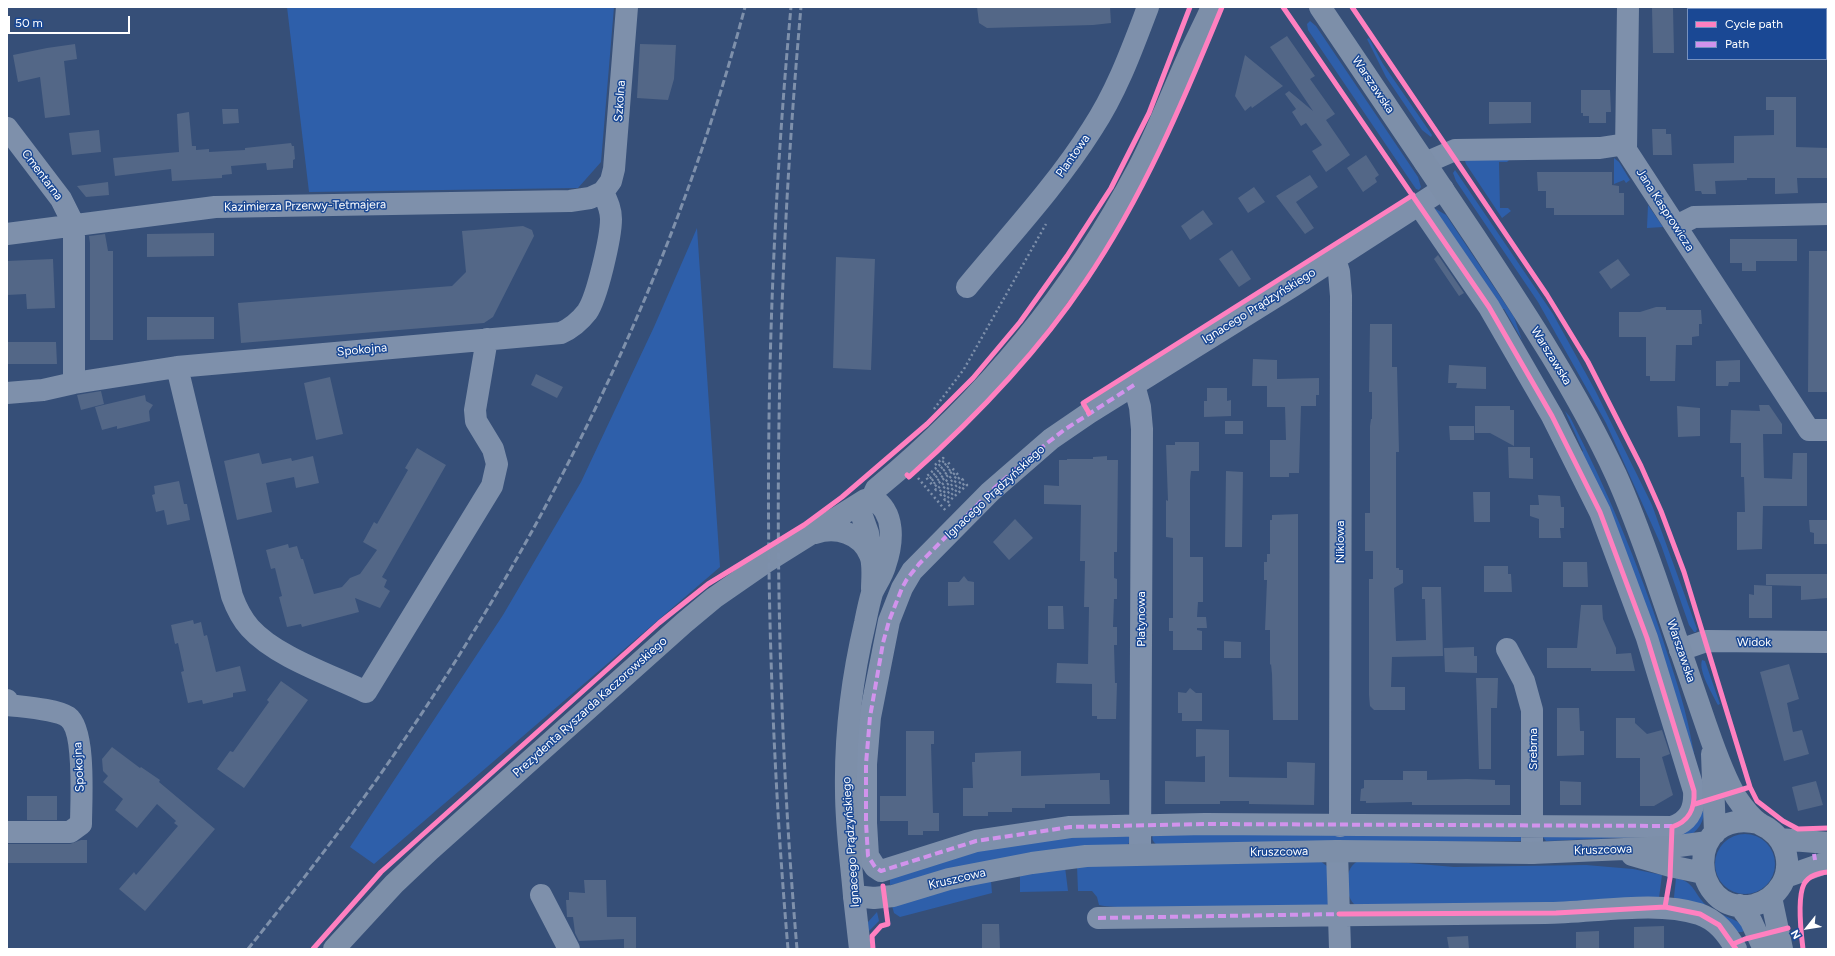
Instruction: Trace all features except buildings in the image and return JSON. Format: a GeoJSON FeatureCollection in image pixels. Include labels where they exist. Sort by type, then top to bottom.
{"type":"FeatureCollection","features":[{"type":"Feature","properties":{"kind":"main road"},"geometry":{"type":"LineString","coordinates":[[1189,54],[1201,7]]}},
{"type":"Feature","properties":{"kind":"main road"},"geometry":{"type":"LineString","coordinates":[[865,501],[876,489],[935,439],[991,381],[1026,340],[1066,287],[1118,205],[1156,135],[1189,54],[1212,7]]}},
{"type":"Feature","properties":{"kind":"main road","name":"Warszawska"},"geometry":{"type":"LineString","coordinates":[[1320,7],[1509,289],[1565,378],[1589,422],[1616,476],[1635,520],[1711,741],[1733,792],[1743,807],[1759,823]]}},
{"type":"Feature","properties":{"kind":"main road","name":"Prezydenta Ryszarda Kaczorowskiego"},"geometry":{"type":"LineString","coordinates":[[334,949],[394,884],[430,850],[684,623],[714,598],[740,580],[865,501]]}},
{"type":"Feature","properties":{"kind":"main road","name":"Ignacego Prądzyńskiego"},"geometry":{"type":"LineString","coordinates":[[854,896],[846,807],[847,732],[856,663],[872,593],[885,566],[891,538],[887,514],[878,502],[865,501],[871,556],[872,593]]}},
{"type":"Feature","properties":{"kind":"main road"},"geometry":{"type":"LineString","coordinates":[[812,534],[832,530],[847,532],[857,538],[871,556]]}},
{"type":"Feature","properties":{"kind":"main road","name":"Warszawska"},"geometry":{"type":"LineString","coordinates":[[1711,741],[1711,838]]}},
{"type":"Feature","properties":{"kind":"main road"},"geometry":{"type":"LineString","coordinates":[[1740,821],[1759,823],[1771,830],[1779,839],[1787,857],[1785,877],[1780,888],[1771,897],[1756,904],[1739,905],[1727,902],[1716,894],[1708,885],[1703,873],[1703,857],[1711,838],[1731,823],[1740,821]]}},
{"type":"Feature","properties":{"kind":"main road","name":"Kruszcowa"},"geometry":{"type":"LineString","coordinates":[[854,896],[874,898],[893,896],[948,879],[1032,863],[1086,856],[1337,851],[1532,853],[1671,847],[1711,838]]}},
{"type":"Feature","properties":{"kind":"main road"},"geometry":{"type":"LineString","coordinates":[[1779,839],[1828,843]]}},
{"type":"Feature","properties":{"kind":"main road"},"geometry":{"type":"LineString","coordinates":[[1615,850],[1670,866],[1703,873]]}},
{"type":"Feature","properties":{"kind":"main road"},"geometry":{"type":"LineString","coordinates":[[1785,877],[1828,862]]}},
{"type":"Feature","properties":{"kind":"main road"},"geometry":{"type":"LineString","coordinates":[[1771,897],[1782,949]]}},
{"type":"Feature","properties":{"kind":"main road"},"geometry":{"type":"LineString","coordinates":[[1739,905],[1751,921],[1764,949]]}},
{"type":"Feature","properties":{"kind":"street","name":"Szkolna"},"geometry":{"type":"LineString","coordinates":[[603,192],[610,181],[614,169],[627,7]]}},
{"type":"Feature","properties":{"kind":"street","name":"Plantowa"},"geometry":{"type":"LineString","coordinates":[[967,287],[1025,216],[1043,198],[1093,128],[1127,65],[1148,7]]}},
{"type":"Feature","properties":{"kind":"street"},"geometry":{"type":"LineString","coordinates":[[1425,163],[1455,150],[1600,148],[1626,144],[1628,7]]}},
{"type":"Feature","properties":{"kind":"street","name":"Cmentarna"},"geometry":{"type":"LineString","coordinates":[[7,128],[61,199],[74,224]]}},
{"type":"Feature","properties":{"kind":"street","name":"Jana Kasprowicza"},"geometry":{"type":"LineString","coordinates":[[1626,144],[1626,150],[1809,430],[1828,430]]}},
{"type":"Feature","properties":{"kind":"street","name":"Ignacego Prądzyńskiego"},"geometry":{"type":"LineString","coordinates":[[1139,825],[1070,827],[976,841],[881,871],[875,867],[868,856],[866,823],[866,764],[870,718],[889,621],[907,579],[919,564],[976,507],[1028,458],[1064,430],[1443,189]]}},
{"type":"Feature","properties":{"kind":"street","name":"Kazimierza Przerwy-Tetmajera"},"geometry":{"type":"LineString","coordinates":[[7,234],[74,224],[215,207],[570,201],[590,198],[603,192]]}},
{"type":"Feature","properties":{"kind":"street","name":"Spokojna"},"geometry":{"type":"LineString","coordinates":[[7,393],[42,390],[74,383],[177,367],[561,333],[579,322],[588,310],[604,261],[611,219],[609,206],[603,192]]}},
{"type":"Feature","properties":{"kind":"street"},"geometry":{"type":"LineString","coordinates":[[1139,825],[1532,825],[1672,827],[1685,820],[1692,811],[1695,804],[1694,791],[1647,638],[1600,512],[1552,416],[1492,312],[1419,205]]}},
{"type":"Feature","properties":{"kind":"street"},"geometry":{"type":"LineString","coordinates":[[1676,226],[1694,217],[1828,214]]}},
{"type":"Feature","properties":{"kind":"street"},"geometry":{"type":"LineString","coordinates":[[74,224],[74,383]]}},
{"type":"Feature","properties":{"kind":"street","name":"Niklowa"},"geometry":{"type":"LineString","coordinates":[[1335,259],[1339,272],[1341,296],[1340,826]]}},
{"type":"Feature","properties":{"kind":"street"},"geometry":{"type":"LineString","coordinates":[[177,367],[232,596],[242,618],[250,629],[273,647],[366,692],[492,486],[497,464],[493,449],[476,421],[475,410],[483,370],[487,339]]}},
{"type":"Feature","properties":{"kind":"street","name":"Platynowa"},"geometry":{"type":"LineString","coordinates":[[1134,385],[1140,407],[1142,430],[1140,854]]}},
{"type":"Feature","properties":{"kind":"street","name":"Widok"},"geometry":{"type":"LineString","coordinates":[[1680,650],[1706,641],[1828,642]]}},
{"type":"Feature","properties":{"kind":"street","name":"Srebrna"},"geometry":{"type":"LineString","coordinates":[[1507,649],[1524,681],[1532,710],[1532,853]]}},
{"type":"Feature","properties":{"kind":"street","name":"Spokojna"},"geometry":{"type":"LineString","coordinates":[[7,700],[8,705],[45,710],[68,717],[74,725],[81,746],[81,824],[70,832],[7,832]]}},
{"type":"Feature","properties":{"kind":"street"},"geometry":{"type":"LineString","coordinates":[[1337,851],[1340,949]]}},
{"type":"Feature","properties":{"kind":"street"},"geometry":{"type":"LineString","coordinates":[[541,895],[569,949]]}},
{"type":"Feature","properties":{"kind":"street","name":"Ignacego Prądzyńskiego"},"geometry":{"type":"LineString","coordinates":[[854,896],[860,949]]}},
{"type":"Feature","properties":{"kind":"street"},"geometry":{"type":"LineString","coordinates":[[1098,918],[1339,914],[1556,913],[1665,907],[1700,914],[1719,925],[1736,949]]}},
{"type":"Feature","properties":{"kind":"path"},"geometry":{"type":"LineString","coordinates":[[935,412],[964,369],[1049,220]]}},
{"type":"Feature","properties":{"kind":"path"},"geometry":{"type":"LineString","coordinates":[[935,412],[942,408]]}},
{"type":"Feature","properties":{"kind":"path"},"geometry":{"type":"LineString","coordinates":[[924,475],[943,458],[946,460],[926,477],[928,480],[948,462],[950,465],[930,482],[932,485],[952,468],[954,470],[934,487],[936,490],[956,472],[958,475],[939,492],[941,495],[960,477],[963,480],[943,497],[945,500],[965,483],[967,485],[948,503]]}},
{"type":"Feature","properties":{"kind":"path"},"geometry":{"type":"LineString","coordinates":[[918,478],[944,508]]}},
{"type":"Feature","properties":{"kind":"shaded area"},"geometry":{"type":"Polygon","coordinates":[[[287,7],[614,7],[601,162],[578,188],[309,192],[287,7]]]}},
{"type":"Feature","properties":{"kind":"shaded area"},"geometry":{"type":"Polygon","coordinates":[[[1310,21],[1316,26],[1418,177],[1421,187],[1419,190],[1416,189],[1308,30],[1307,24],[1310,21]]]}},
{"type":"Feature","properties":{"kind":"shaded area"},"geometry":{"type":"Polygon","coordinates":[[[1369,38],[1383,64],[1432,135],[1431,137],[1422,130],[1386,77],[1367,39],[1369,38]]]}},
{"type":"Feature","properties":{"kind":"shaded area"},"geometry":{"type":"Polygon","coordinates":[[[1614,158],[1619,162],[1630,180],[1626,183],[1624,180],[1614,184],[1614,158]]]}},
{"type":"Feature","properties":{"kind":"shaded area"},"geometry":{"type":"Polygon","coordinates":[[[1470,159],[1510,159],[1507,162],[1499,162],[1500,208],[1508,208],[1511,211],[1502,218],[1466,164],[1465,161],[1470,159]]]}},
{"type":"Feature","properties":{"kind":"shaded area"},"geometry":{"type":"Polygon","coordinates":[[[1455,170],[1553,314],[1595,390],[1652,505],[1697,629],[1696,632],[1694,632],[1689,625],[1661,545],[1606,423],[1538,302],[1456,181],[1453,173],[1455,170]]]}},
{"type":"Feature","properties":{"kind":"shaded area"},"geometry":{"type":"Polygon","coordinates":[[[1648,205],[1663,227],[1647,228],[1648,205]]]}},
{"type":"Feature","properties":{"kind":"shaded area"},"geometry":{"type":"Polygon","coordinates":[[[1434,208],[1446,215],[1514,317],[1522,340],[1504,309],[1502,309],[1434,208]]]}},
{"type":"Feature","properties":{"kind":"shaded area"},"geometry":{"type":"Polygon","coordinates":[[[697,228],[720,567],[374,864],[350,847],[503,615],[581,482],[654,327],[697,228]]]}},
{"type":"Feature","properties":{"kind":"shaded area"},"geometry":{"type":"Polygon","coordinates":[[[1565,411],[1570,417],[1597,472],[1643,583],[1685,710],[1701,790],[1579,454],[1583,451],[1565,411]]]}},
{"type":"Feature","properties":{"kind":"shaded area"},"geometry":{"type":"Polygon","coordinates":[[[1702,660],[1705,661],[1720,704],[1718,705],[1704,676],[1701,665],[1702,660]]]}},
{"type":"Feature","properties":{"kind":"shaded area"},"geometry":{"type":"Polygon","coordinates":[[[1705,809],[1701,824],[1695,832],[1682,840],[1682,834],[1705,809]]]}},
{"type":"Feature","properties":{"kind":"shaded area"},"geometry":{"type":"Polygon","coordinates":[[[1521,832],[1523,841],[1157,845],[1152,838],[1154,833],[1521,832]]]}},
{"type":"Feature","properties":{"kind":"shaded area"},"geometry":{"type":"Polygon","coordinates":[[[1544,834],[1664,836],[1546,841],[1543,837],[1544,834]]]}},
{"type":"Feature","properties":{"kind":"shaded area"},"geometry":{"type":"Polygon","coordinates":[[[1739,834],[1751,834],[1767,842],[1773,852],[1775,864],[1773,876],[1767,886],[1751,894],[1739,894],[1723,886],[1715,870],[1715,858],[1723,842],[1739,834]]]}},
{"type":"Feature","properties":{"kind":"shaded area"},"geometry":{"type":"Polygon","coordinates":[[[1130,835],[1130,842],[1127,845],[890,885],[890,875],[1017,840],[1130,835]]]}},
{"type":"Feature","properties":{"kind":"shaded area"},"geometry":{"type":"Polygon","coordinates":[[[1363,859],[1454,867],[1586,865],[1633,869],[1662,875],[1659,898],[1656,902],[1355,905],[1348,892],[1348,875],[1349,870],[1353,865],[1363,859]]]}},
{"type":"Feature","properties":{"kind":"shaded area"},"geometry":{"type":"Polygon","coordinates":[[[1319,860],[1328,867],[1330,902],[1326,906],[1128,910],[1099,905],[1097,897],[1092,891],[1078,891],[1077,866],[1319,860]]]}},
{"type":"Feature","properties":{"kind":"shaded area"},"geometry":{"type":"Polygon","coordinates":[[[1065,867],[1068,891],[1020,892],[1020,875],[1065,867]]]}},
{"type":"Feature","properties":{"kind":"shaded area"},"geometry":{"type":"Polygon","coordinates":[[[1676,878],[1691,885],[1702,901],[1711,909],[1738,922],[1747,929],[1742,932],[1736,932],[1675,900],[1676,878]]]}},
{"type":"Feature","properties":{"kind":"shaded area"},"geometry":{"type":"Polygon","coordinates":[[[991,881],[992,893],[900,917],[894,913],[892,906],[943,889],[991,881]]]}},
{"type":"Feature","properties":{"kind":"shaded area"},"geometry":{"type":"Polygon","coordinates":[[[877,912],[879,921],[869,931],[867,938],[868,922],[877,912]]]}},
{"type":"Feature","properties":{"kind":"railway"},"geometry":{"type":"LineString","coordinates":[[248,949],[329,844],[406,737],[461,653],[513,566],[561,477],[606,386],[647,294],[684,200],[717,104],[745,7]]}},
{"type":"Feature","properties":{"kind":"railway"},"geometry":{"type":"LineString","coordinates":[[788,949],[779,831],[773,713],[769,595],[768,478],[774,242],[781,124],[791,7]]}},
{"type":"Feature","properties":{"kind":"railway"},"geometry":{"type":"LineString","coordinates":[[797,949],[788,831],[782,714],[778,478],[780,360],[785,242],[801,7]]}},
{"type":"Feature","properties":{"kind":"marked path"},"geometry":{"type":"LineString","coordinates":[[1134,385],[1064,430],[1028,458],[990,492],[919,564],[902,588],[889,621],[883,643],[870,717],[866,764],[866,823],[868,856],[875,867],[881,871],[976,841],[1070,827],[1205,824],[1674,826]]}},
{"type":"Feature","properties":{"kind":"marked path"},"geometry":{"type":"LineString","coordinates":[[1814,854],[1815,860]]}},
{"type":"Feature","properties":{"kind":"marked path"},"geometry":{"type":"LineString","coordinates":[[1098,918],[1342,914]]}},
{"type":"Feature","properties":{"kind":"cycle path"},"geometry":{"type":"LineString","coordinates":[[313,949],[381,872],[659,623],[708,584],[804,525],[842,497],[927,424],[973,378],[1020,322],[1067,256],[1111,188],[1149,113],[1190,7]]}},
{"type":"Feature","properties":{"kind":"cycle path"},"geometry":{"type":"LineString","coordinates":[[907,475],[909,477],[933,455],[1003,385],[1046,335],[1085,282],[1106,250],[1144,183],[1177,113],[1222,7]]}},
{"type":"Feature","properties":{"kind":"cycle path"},"geometry":{"type":"LineString","coordinates":[[1283,7],[1489,307],[1552,416],[1600,512],[1647,638],[1694,791],[1694,803],[1690,813],[1683,821],[1672,827],[1670,878],[1665,907]]}},
{"type":"Feature","properties":{"kind":"cycle path"},"geometry":{"type":"LineString","coordinates":[[1352,7],[1547,295],[1588,362],[1641,466],[1661,511],[1684,572],[1750,787],[1757,801],[1783,821],[1798,829],[1828,828]]}},
{"type":"Feature","properties":{"kind":"cycle path"},"geometry":{"type":"LineString","coordinates":[[1089,413],[1083,403],[1413,195]]}},
{"type":"Feature","properties":{"kind":"cycle path"},"geometry":{"type":"LineString","coordinates":[[1695,804],[1750,787]]}},
{"type":"Feature","properties":{"kind":"cycle path"},"geometry":{"type":"LineString","coordinates":[[1803,949],[1800,916],[1802,890],[1804,884],[1809,878],[1828,872]]}},
{"type":"Feature","properties":{"kind":"cycle path"},"geometry":{"type":"LineString","coordinates":[[873,949],[872,936],[881,926],[888,924],[883,886]]}},
{"type":"Feature","properties":{"kind":"cycle path"},"geometry":{"type":"LineString","coordinates":[[1339,914],[1556,913],[1665,907],[1700,914],[1719,925],[1736,949]]}},
{"type":"Feature","properties":{"kind":"cycle path"},"geometry":{"type":"LineString","coordinates":[[1733,944],[1745,939],[1788,928]]}}]}
